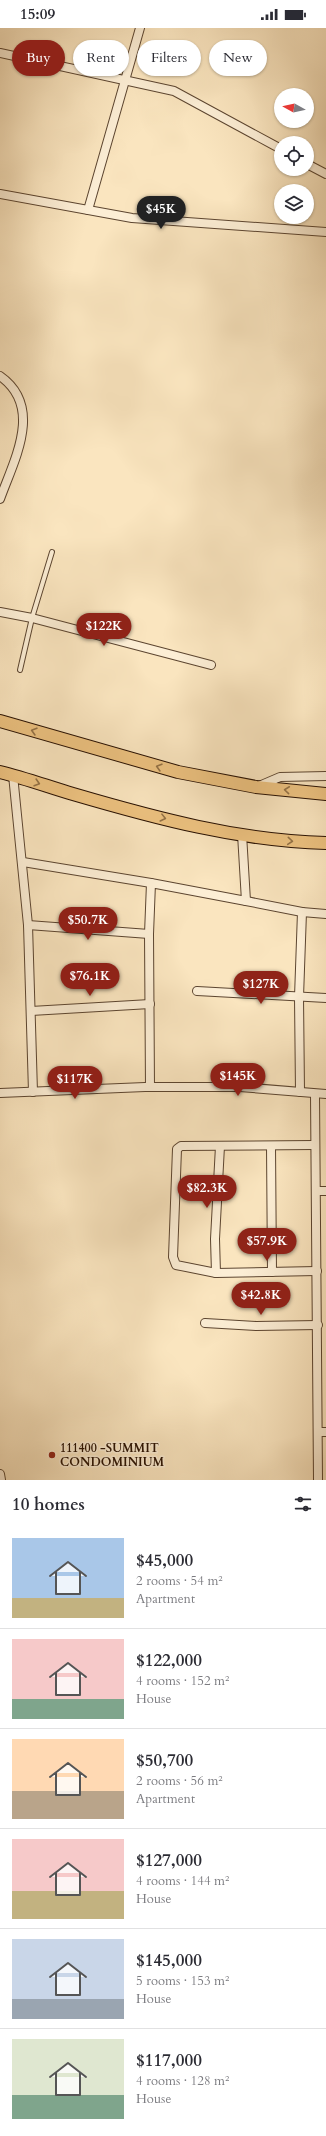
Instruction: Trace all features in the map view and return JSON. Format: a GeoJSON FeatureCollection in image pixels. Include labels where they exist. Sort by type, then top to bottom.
{"type":"FeatureCollection","features":[{"type":"Feature","properties":{"kind":"main road"},"geometry":{"type":"LineString","coordinates":[[0,721],[178,772],[256,787],[326,794]]}},
{"type":"Feature","properties":{"kind":"main road"},"geometry":{"type":"LineString","coordinates":[[0,772],[139,813],[208,830],[286,841],[326,843]]}},
{"type":"Feature","properties":{"kind":"street"},"geometry":{"type":"LineString","coordinates":[[88,210],[140,28]]}},
{"type":"Feature","properties":{"kind":"street"},"geometry":{"type":"LineString","coordinates":[[0,53],[174,92],[274,145]]}},
{"type":"Feature","properties":{"kind":"street"},"geometry":{"type":"LineString","coordinates":[[314,168],[326,174]]}},
{"type":"Feature","properties":{"kind":"street"},"geometry":{"type":"LineString","coordinates":[[0,194],[132,218],[326,232]]}},
{"type":"Feature","properties":{"kind":"street"},"geometry":{"type":"LineString","coordinates":[[0,376],[7,381],[18,394],[24,420],[20,443],[0,499]]}},
{"type":"Feature","properties":{"kind":"street"},"geometry":{"type":"LineString","coordinates":[[0,612],[32,618],[211,665]]}},
{"type":"Feature","properties":{"kind":"street"},"geometry":{"type":"LineString","coordinates":[[12,775],[23,862],[28,925],[33,1092]]}},
{"type":"Feature","properties":{"kind":"street"},"geometry":{"type":"LineString","coordinates":[[256,787],[280,777],[326,776]]}},
{"type":"Feature","properties":{"kind":"street"},"geometry":{"type":"LineString","coordinates":[[242,834],[246,901]]}},
{"type":"Feature","properties":{"kind":"street"},"geometry":{"type":"LineString","coordinates":[[23,862],[151,883],[302,912],[326,914]]}},
{"type":"Feature","properties":{"kind":"street"},"geometry":{"type":"LineString","coordinates":[[150,1087],[149,934],[151,883]]}},
{"type":"Feature","properties":{"kind":"street"},"geometry":{"type":"LineString","coordinates":[[300,1092],[299,997],[302,912]]}},
{"type":"Feature","properties":{"kind":"street"},"geometry":{"type":"LineString","coordinates":[[28,925],[149,934]]}},
{"type":"Feature","properties":{"kind":"street"},"geometry":{"type":"LineString","coordinates":[[197,991],[326,998]]}},
{"type":"Feature","properties":{"kind":"street"},"geometry":{"type":"LineString","coordinates":[[31,1011],[150,1004]]}},
{"type":"Feature","properties":{"kind":"street"},"geometry":{"type":"LineString","coordinates":[[0,1093],[150,1087],[240,1087],[326,1094]]}},
{"type":"Feature","properties":{"kind":"street"},"geometry":{"type":"LineString","coordinates":[[315,1094],[314,1145],[317,1191],[318,1325],[322,1354],[322,1432],[318,1480]]}},
{"type":"Feature","properties":{"kind":"street"},"geometry":{"type":"LineString","coordinates":[[314,1145],[181,1146],[178,1149],[173,1257],[176,1265],[216,1273],[317,1271]]}},
{"type":"Feature","properties":{"kind":"street"},"geometry":{"type":"LineString","coordinates":[[216,1273],[215,1239],[220,1146]]}},
{"type":"Feature","properties":{"kind":"street"},"geometry":{"type":"LineString","coordinates":[[272,1146],[272,1272]]}},
{"type":"Feature","properties":{"kind":"street"},"geometry":{"type":"LineString","coordinates":[[317,1191],[326,1191]]}},
{"type":"Feature","properties":{"kind":"street"},"geometry":{"type":"LineString","coordinates":[[205,1323],[256,1326],[318,1325]]}},
{"type":"Feature","properties":{"kind":"street"},"geometry":{"type":"LineString","coordinates":[[0,1474],[0,1480]]}},
{"type":"Feature","properties":{"kind":"lane"},"geometry":{"type":"LineString","coordinates":[[20,670],[32,618],[52,552]]}},
{"type":"Feature","properties":{"kind":"place","name":"111400 -SUMMIT CONDOMINIUM"},"geometry":{"type":"Point","coordinates":[52,1455]}}]}
